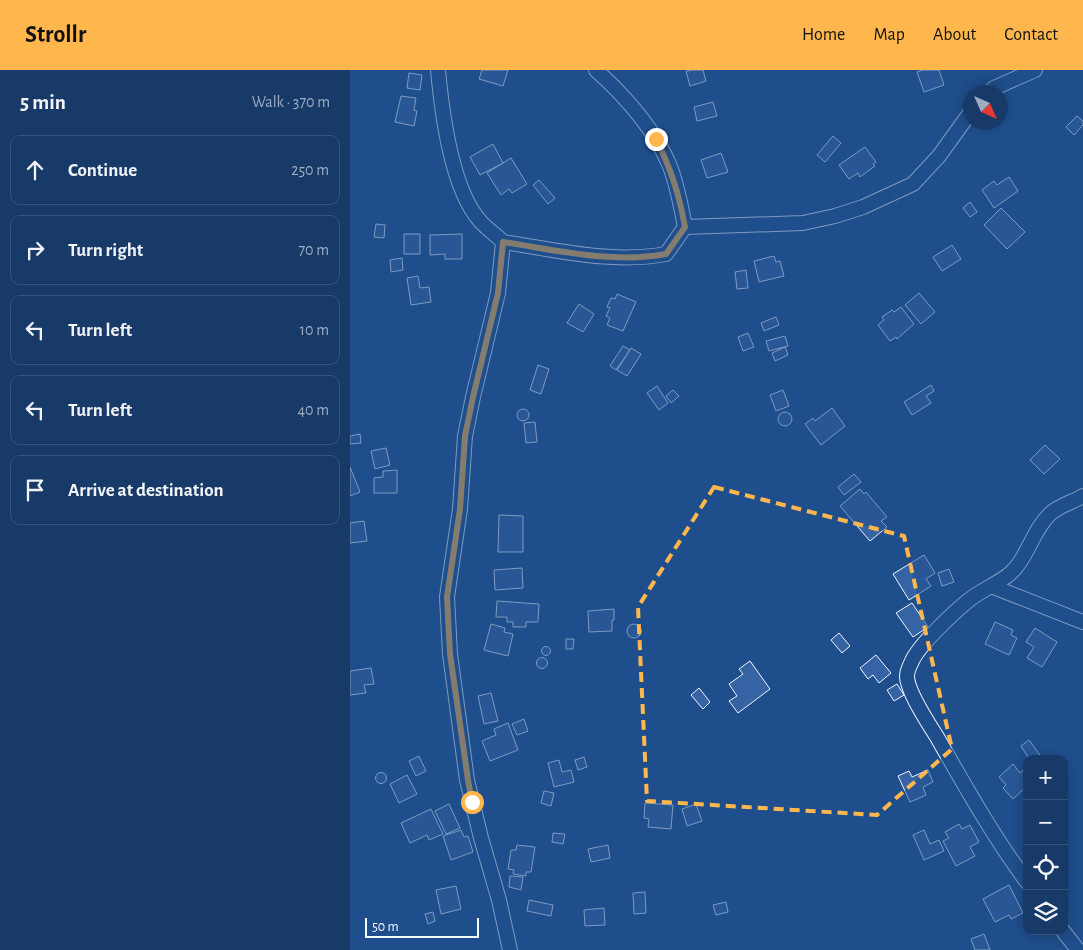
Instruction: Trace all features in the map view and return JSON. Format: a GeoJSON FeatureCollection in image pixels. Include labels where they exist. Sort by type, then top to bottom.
{"type":"FeatureCollection","features":[{"type":"Feature","properties":{"kind":"street"},"geometry":{"type":"LineString","coordinates":[[438,70],[445,132],[460,184],[468,203],[480,221],[503,242],[605,257],[646,258],[666,254],[685,227],[681,204],[669,165],[656,139],[618,89],[596,70]]}},
{"type":"Feature","properties":{"kind":"street"},"geometry":{"type":"LineString","coordinates":[[1001,85],[1034,70]]}},
{"type":"Feature","properties":{"kind":"street"},"geometry":{"type":"LineString","coordinates":[[685,227],[803,223],[863,207],[913,184],[939,156],[963,123]]}},
{"type":"Feature","properties":{"kind":"street"},"geometry":{"type":"LineString","coordinates":[[503,242],[498,293],[465,436],[460,509],[447,597],[450,654],[468,780],[510,950]]}},
{"type":"Feature","properties":{"kind":"street"},"geometry":{"type":"LineString","coordinates":[[1023,876],[1003,849],[959,776],[914,697],[907,676],[912,661],[922,646],[969,600],[1007,577],[1018,567],[1026,556],[1041,526],[1051,514],[1083,496]]}},
{"type":"Feature","properties":{"kind":"street"},"geometry":{"type":"LineString","coordinates":[[991,586],[1083,622]]}},
{"type":"Feature","properties":{"kind":"street"},"geometry":{"type":"LineString","coordinates":[[1066,935],[1078,950]]}},
{"type":"Feature","properties":{"kind":"highlighted area"},"geometry":{"type":"Polygon","coordinates":[[[714,487],[904,536],[952,749],[877,815],[647,801],[638,607],[714,487]]]}},
{"type":"Feature","properties":{"kind":"building"},"geometry":{"type":"Polygon","coordinates":[[[482,70],[508,70],[503,86],[479,79],[482,70]]]}},
{"type":"Feature","properties":{"kind":"building"},"geometry":{"type":"Polygon","coordinates":[[[703,70],[706,81],[690,86],[686,71],[703,70]]]}},
{"type":"Feature","properties":{"kind":"building"},"geometry":{"type":"Polygon","coordinates":[[[922,70],[939,70],[944,85],[924,92],[917,72],[922,70]]]}},
{"type":"Feature","properties":{"kind":"building"},"geometry":{"type":"Polygon","coordinates":[[[409,73],[422,75],[420,90],[407,88],[409,73]]]}},
{"type":"Feature","properties":{"kind":"building"},"geometry":{"type":"Polygon","coordinates":[[[401,96],[416,98],[414,110],[417,111],[414,126],[395,122],[401,96]]]}},
{"type":"Feature","properties":{"kind":"building"},"geometry":{"type":"Polygon","coordinates":[[[713,102],[717,116],[697,121],[694,107],[713,102]]]}},
{"type":"Feature","properties":{"kind":"building"},"geometry":{"type":"Polygon","coordinates":[[[1077,116],[1083,121],[1083,125],[1074,135],[1066,127],[1077,116]]]}},
{"type":"Feature","properties":{"kind":"building"},"geometry":{"type":"Polygon","coordinates":[[[833,136],[841,143],[825,162],[817,155],[833,136]]]}},
{"type":"Feature","properties":{"kind":"building"},"geometry":{"type":"Polygon","coordinates":[[[493,144],[503,163],[480,175],[470,157],[493,144]]]}},
{"type":"Feature","properties":{"kind":"building"},"geometry":{"type":"Polygon","coordinates":[[[865,147],[876,162],[873,164],[875,166],[860,177],[858,173],[849,179],[839,165],[865,147]]]}},
{"type":"Feature","properties":{"kind":"building"},"geometry":{"type":"Polygon","coordinates":[[[721,153],[728,172],[707,178],[701,160],[721,153]]]}},
{"type":"Feature","properties":{"kind":"building"},"geometry":{"type":"Polygon","coordinates":[[[511,158],[527,184],[512,193],[509,189],[501,195],[487,173],[511,158]]]}},
{"type":"Feature","properties":{"kind":"building"},"geometry":{"type":"Polygon","coordinates":[[[1009,177],[1018,191],[994,208],[982,190],[994,181],[997,185],[1009,177]]]}},
{"type":"Feature","properties":{"kind":"building"},"geometry":{"type":"Polygon","coordinates":[[[539,180],[555,198],[548,204],[533,185],[539,180]]]}},
{"type":"Feature","properties":{"kind":"building"},"geometry":{"type":"Polygon","coordinates":[[[970,202],[977,212],[970,217],[963,208],[970,202]]]}},
{"type":"Feature","properties":{"kind":"building"},"geometry":{"type":"Polygon","coordinates":[[[1001,208],[1025,232],[1007,249],[984,225],[1001,208]]]}},
{"type":"Feature","properties":{"kind":"building"},"geometry":{"type":"Polygon","coordinates":[[[376,224],[385,225],[384,238],[374,237],[376,224]]]}},
{"type":"Feature","properties":{"kind":"building"},"geometry":{"type":"Polygon","coordinates":[[[404,234],[420,234],[420,254],[404,254],[404,234]]]}},
{"type":"Feature","properties":{"kind":"building"},"geometry":{"type":"Polygon","coordinates":[[[462,234],[462,259],[445,259],[445,254],[430,255],[430,235],[462,234]]]}},
{"type":"Feature","properties":{"kind":"building"},"geometry":{"type":"Polygon","coordinates":[[[952,245],[961,259],[942,271],[933,257],[952,245]]]}},
{"type":"Feature","properties":{"kind":"building"},"geometry":{"type":"Polygon","coordinates":[[[774,256],[776,262],[780,261],[784,276],[759,282],[754,261],[774,256]]]}},
{"type":"Feature","properties":{"kind":"building"},"geometry":{"type":"Polygon","coordinates":[[[402,258],[403,270],[391,272],[390,260],[402,258]]]}},
{"type":"Feature","properties":{"kind":"building"},"geometry":{"type":"Polygon","coordinates":[[[746,270],[748,288],[737,289],[735,272],[746,270]]]}},
{"type":"Feature","properties":{"kind":"building"},"geometry":{"type":"Polygon","coordinates":[[[418,276],[420,288],[429,287],[431,302],[411,305],[407,278],[418,276]]]}},
{"type":"Feature","properties":{"kind":"building"},"geometry":{"type":"Polygon","coordinates":[[[919,293],[935,312],[921,324],[905,305],[919,293]]]}},
{"type":"Feature","properties":{"kind":"building"},"geometry":{"type":"Polygon","coordinates":[[[617,294],[636,302],[623,331],[607,325],[610,318],[606,316],[610,308],[607,307],[611,298],[615,299],[617,294]]]}},
{"type":"Feature","properties":{"kind":"building"},"geometry":{"type":"Polygon","coordinates":[[[579,304],[594,314],[583,332],[567,323],[579,304]]]}},
{"type":"Feature","properties":{"kind":"building"},"geometry":{"type":"Polygon","coordinates":[[[901,307],[914,324],[897,339],[896,337],[890,341],[878,325],[884,320],[882,317],[892,310],[894,312],[901,307]]]}},
{"type":"Feature","properties":{"kind":"building"},"geometry":{"type":"Polygon","coordinates":[[[776,317],[779,325],[764,331],[761,323],[776,317]]]}},
{"type":"Feature","properties":{"kind":"building"},"geometry":{"type":"Polygon","coordinates":[[[748,333],[754,347],[743,351],[738,337],[748,333]]]}},
{"type":"Feature","properties":{"kind":"building"},"geometry":{"type":"Polygon","coordinates":[[[785,336],[788,346],[769,351],[766,341],[785,336]]]}},
{"type":"Feature","properties":{"kind":"building"},"geometry":{"type":"Polygon","coordinates":[[[623,346],[630,350],[616,370],[610,366],[623,346]]]}},
{"type":"Feature","properties":{"kind":"building"},"geometry":{"type":"Polygon","coordinates":[[[785,347],[788,355],[775,361],[772,353],[785,347]]]}},
{"type":"Feature","properties":{"kind":"building"},"geometry":{"type":"Polygon","coordinates":[[[631,348],[641,354],[627,376],[617,370],[631,348]]]}},
{"type":"Feature","properties":{"kind":"building"},"geometry":{"type":"Polygon","coordinates":[[[538,365],[549,369],[541,394],[530,390],[538,365]]]}},
{"type":"Feature","properties":{"kind":"building"},"geometry":{"type":"Polygon","coordinates":[[[931,385],[934,391],[926,396],[931,403],[912,415],[904,402],[931,385]]]}},
{"type":"Feature","properties":{"kind":"building"},"geometry":{"type":"Polygon","coordinates":[[[657,386],[668,403],[659,410],[647,393],[657,386]]]}},
{"type":"Feature","properties":{"kind":"building"},"geometry":{"type":"Polygon","coordinates":[[[673,390],[679,396],[671,403],[666,396],[673,390]]]}},
{"type":"Feature","properties":{"kind":"building"},"geometry":{"type":"Polygon","coordinates":[[[783,390],[789,406],[776,411],[770,395],[783,390]]]}},
{"type":"Feature","properties":{"kind":"building"},"geometry":{"type":"Polygon","coordinates":[[[832,408],[845,426],[821,445],[805,424],[813,418],[815,421],[832,408]]]}},
{"type":"Feature","properties":{"kind":"building"},"geometry":{"type":"Polygon","coordinates":[[[521,409],[525,409],[529,415],[525,421],[521,421],[517,417],[517,413],[521,409]]]}},
{"type":"Feature","properties":{"kind":"building"},"geometry":{"type":"Polygon","coordinates":[[[782,412],[788,412],[792,419],[788,426],[782,426],[778,422],[778,416],[782,412]]]}},
{"type":"Feature","properties":{"kind":"building"},"geometry":{"type":"Polygon","coordinates":[[[535,422],[537,442],[526,443],[524,423],[535,422]]]}},
{"type":"Feature","properties":{"kind":"building"},"geometry":{"type":"Polygon","coordinates":[[[360,434],[361,443],[350,444],[350,436],[360,434]]]}},
{"type":"Feature","properties":{"kind":"building"},"geometry":{"type":"Polygon","coordinates":[[[1045,445],[1060,459],[1044,474],[1030,460],[1045,445]]]}},
{"type":"Feature","properties":{"kind":"building"},"geometry":{"type":"Polygon","coordinates":[[[386,448],[390,465],[375,469],[371,451],[386,448]]]}},
{"type":"Feature","properties":{"kind":"building"},"geometry":{"type":"Polygon","coordinates":[[[350,467],[360,492],[350,496],[350,467]]]}},
{"type":"Feature","properties":{"kind":"building"},"geometry":{"type":"Polygon","coordinates":[[[397,470],[397,493],[374,493],[374,478],[383,477],[383,471],[397,470]]]}},
{"type":"Feature","properties":{"kind":"building"},"geometry":{"type":"Polygon","coordinates":[[[854,474],[861,482],[844,495],[838,487],[854,474]]]}},
{"type":"Feature","properties":{"kind":"building"},"geometry":{"type":"Polygon","coordinates":[[[860,489],[864,494],[866,492],[887,517],[881,521],[887,527],[870,541],[840,506],[860,489]]]}},
{"type":"Feature","properties":{"kind":"building"},"geometry":{"type":"Polygon","coordinates":[[[499,515],[523,516],[523,552],[498,552],[499,515]]]}},
{"type":"Feature","properties":{"kind":"building"},"geometry":{"type":"Polygon","coordinates":[[[364,521],[367,541],[350,543],[350,523],[364,521]]]}},
{"type":"Feature","properties":{"kind":"building"},"geometry":{"type":"Polygon","coordinates":[[[924,555],[935,573],[926,579],[931,586],[909,600],[893,574],[924,555]]]}},
{"type":"Feature","properties":{"kind":"building"},"geometry":{"type":"Polygon","coordinates":[[[522,568],[523,588],[495,590],[494,570],[522,568]]]}},
{"type":"Feature","properties":{"kind":"building"},"geometry":{"type":"Polygon","coordinates":[[[949,569],[954,582],[942,586],[938,573],[949,569]]]}},
{"type":"Feature","properties":{"kind":"building"},"geometry":{"type":"Polygon","coordinates":[[[497,601],[539,604],[538,622],[526,622],[526,627],[513,627],[513,622],[507,622],[507,617],[496,617],[497,601]]]}},
{"type":"Feature","properties":{"kind":"building"},"geometry":{"type":"Polygon","coordinates":[[[912,603],[928,627],[913,637],[896,613],[912,603]]]}},
{"type":"Feature","properties":{"kind":"building"},"geometry":{"type":"Polygon","coordinates":[[[614,609],[612,631],[589,632],[588,611],[614,609]]]}},
{"type":"Feature","properties":{"kind":"building"},"geometry":{"type":"Polygon","coordinates":[[[995,622],[1013,630],[1011,635],[1017,638],[1009,655],[985,644],[995,622]]]}},
{"type":"Feature","properties":{"kind":"building"},"geometry":{"type":"Polygon","coordinates":[[[491,624],[505,628],[504,632],[513,634],[508,656],[484,650],[491,624]]]}},
{"type":"Feature","properties":{"kind":"building"},"geometry":{"type":"Polygon","coordinates":[[[631,624],[637,624],[641,631],[637,638],[631,638],[627,634],[627,628],[631,624]]]}},
{"type":"Feature","properties":{"kind":"building"},"geometry":{"type":"Polygon","coordinates":[[[1035,628],[1057,642],[1042,667],[1027,658],[1034,647],[1026,642],[1035,628]]]}},
{"type":"Feature","properties":{"kind":"building"},"geometry":{"type":"Polygon","coordinates":[[[839,633],[850,646],[842,653],[831,640],[839,633]]]}},
{"type":"Feature","properties":{"kind":"building"},"geometry":{"type":"Polygon","coordinates":[[[566,639],[574,639],[573,649],[566,649],[566,639]]]}},
{"type":"Feature","properties":{"kind":"building"},"geometry":{"type":"Polygon","coordinates":[[[546,647],[550,651],[546,655],[542,651],[546,647]]]}},
{"type":"Feature","properties":{"kind":"building"},"geometry":{"type":"Polygon","coordinates":[[[876,655],[891,673],[879,683],[873,675],[868,679],[860,668],[876,655]]]}},
{"type":"Feature","properties":{"kind":"building"},"geometry":{"type":"Polygon","coordinates":[[[540,658],[544,658],[547,663],[546,667],[540,668],[537,665],[537,661],[540,658]]]}},
{"type":"Feature","properties":{"kind":"building"},"geometry":{"type":"Polygon","coordinates":[[[750,661],[770,689],[738,713],[729,701],[737,696],[729,684],[743,674],[739,669],[750,661]]]}},
{"type":"Feature","properties":{"kind":"building"},"geometry":{"type":"Polygon","coordinates":[[[371,668],[374,684],[364,685],[366,693],[350,695],[350,671],[371,668]]]}},
{"type":"Feature","properties":{"kind":"building"},"geometry":{"type":"Polygon","coordinates":[[[897,684],[904,695],[894,701],[887,690],[897,684]]]}},
{"type":"Feature","properties":{"kind":"building"},"geometry":{"type":"Polygon","coordinates":[[[699,688],[710,702],[703,709],[691,695],[699,688]]]}},
{"type":"Feature","properties":{"kind":"building"},"geometry":{"type":"Polygon","coordinates":[[[491,693],[498,721],[484,724],[478,696],[491,693]]]}},
{"type":"Feature","properties":{"kind":"building"},"geometry":{"type":"Polygon","coordinates":[[[524,719],[528,731],[517,735],[512,724],[524,719]]]}},
{"type":"Feature","properties":{"kind":"building"},"geometry":{"type":"Polygon","coordinates":[[[508,723],[518,750],[490,761],[482,741],[496,735],[494,729],[508,723]]]}},
{"type":"Feature","properties":{"kind":"building"},"geometry":{"type":"Polygon","coordinates":[[[1029,740],[1040,755],[1027,755],[1021,746],[1029,740]]]}},
{"type":"Feature","properties":{"kind":"building"},"geometry":{"type":"Polygon","coordinates":[[[419,756],[426,771],[416,776],[409,761],[419,756]]]}},
{"type":"Feature","properties":{"kind":"building"},"geometry":{"type":"Polygon","coordinates":[[[584,757],[587,767],[578,770],[575,760],[584,757]]]}},
{"type":"Feature","properties":{"kind":"building"},"geometry":{"type":"Polygon","coordinates":[[[559,760],[562,772],[571,770],[574,782],[554,787],[548,763],[559,760]]]}},
{"type":"Feature","properties":{"kind":"building"},"geometry":{"type":"Polygon","coordinates":[[[1013,764],[1020,773],[1023,770],[1023,790],[1013,799],[1003,788],[1006,785],[999,777],[1013,764]]]}},
{"type":"Feature","properties":{"kind":"building"},"geometry":{"type":"Polygon","coordinates":[[[928,770],[933,782],[923,787],[926,795],[910,802],[898,776],[909,771],[912,777],[928,770]]]}},
{"type":"Feature","properties":{"kind":"building"},"geometry":{"type":"Polygon","coordinates":[[[379,773],[383,773],[386,778],[385,782],[379,783],[376,780],[376,776],[379,773]]]}},
{"type":"Feature","properties":{"kind":"building"},"geometry":{"type":"Polygon","coordinates":[[[407,775],[417,794],[399,803],[390,784],[407,775]]]}},
{"type":"Feature","properties":{"kind":"building"},"geometry":{"type":"Polygon","coordinates":[[[544,791],[554,793],[551,806],[541,803],[544,791]]]}},
{"type":"Feature","properties":{"kind":"building"},"geometry":{"type":"Polygon","coordinates":[[[645,803],[673,805],[671,829],[648,827],[649,819],[644,818],[645,803]]]}},
{"type":"Feature","properties":{"kind":"building"},"geometry":{"type":"Polygon","coordinates":[[[449,804],[460,828],[446,834],[435,811],[449,804]]]}},
{"type":"Feature","properties":{"kind":"building"},"geometry":{"type":"Polygon","coordinates":[[[696,804],[702,821],[687,826],[682,809],[696,804]]]}},
{"type":"Feature","properties":{"kind":"building"},"geometry":{"type":"Polygon","coordinates":[[[431,809],[443,834],[429,840],[427,835],[410,843],[401,823],[431,809]]]}},
{"type":"Feature","properties":{"kind":"building"},"geometry":{"type":"Polygon","coordinates":[[[959,824],[962,829],[970,825],[979,842],[970,847],[975,856],[956,866],[943,841],[949,838],[945,832],[959,824]]]}},
{"type":"Feature","properties":{"kind":"building"},"geometry":{"type":"Polygon","coordinates":[[[461,830],[464,837],[468,836],[473,852],[451,860],[443,836],[461,830]]]}},
{"type":"Feature","properties":{"kind":"building"},"geometry":{"type":"Polygon","coordinates":[[[924,830],[930,844],[939,840],[944,851],[924,860],[913,835],[924,830]]]}},
{"type":"Feature","properties":{"kind":"building"},"geometry":{"type":"Polygon","coordinates":[[[553,833],[565,834],[563,844],[552,842],[553,833]]]}},
{"type":"Feature","properties":{"kind":"building"},"geometry":{"type":"Polygon","coordinates":[[[517,845],[535,847],[531,872],[526,872],[526,876],[513,874],[514,870],[508,869],[511,850],[516,850],[517,845]]]}},
{"type":"Feature","properties":{"kind":"building"},"geometry":{"type":"Polygon","coordinates":[[[608,845],[610,858],[591,862],[588,849],[608,845]]]}},
{"type":"Feature","properties":{"kind":"building"},"geometry":{"type":"Polygon","coordinates":[[[510,876],[523,877],[521,890],[509,887],[510,876]]]}},
{"type":"Feature","properties":{"kind":"building"},"geometry":{"type":"Polygon","coordinates":[[[1009,885],[1023,913],[1011,919],[1009,915],[995,922],[983,899],[1009,885]]]}},
{"type":"Feature","properties":{"kind":"building"},"geometry":{"type":"Polygon","coordinates":[[[456,886],[461,909],[441,914],[436,890],[456,886]]]}},
{"type":"Feature","properties":{"kind":"building"},"geometry":{"type":"Polygon","coordinates":[[[645,892],[646,913],[634,914],[633,893],[645,892]]]}},
{"type":"Feature","properties":{"kind":"building"},"geometry":{"type":"Polygon","coordinates":[[[529,900],[553,905],[551,916],[527,911],[529,900]]]}},
{"type":"Feature","properties":{"kind":"building"},"geometry":{"type":"Polygon","coordinates":[[[726,902],[728,912],[716,915],[713,905],[726,902]]]}},
{"type":"Feature","properties":{"kind":"building"},"geometry":{"type":"Polygon","coordinates":[[[604,908],[605,925],[585,926],[584,910],[604,908]]]}},
{"type":"Feature","properties":{"kind":"building"},"geometry":{"type":"Polygon","coordinates":[[[433,912],[435,921],[428,924],[425,914],[433,912]]]}},
{"type":"Feature","properties":{"kind":"building"},"geometry":{"type":"Polygon","coordinates":[[[984,934],[990,950],[975,950],[971,939],[984,934]]]}},
{"type":"Feature","properties":{"kind":"route"},"geometry":{"type":"LineString","coordinates":[[472,802],[450,654],[447,597],[460,509],[465,436],[498,293],[503,242],[605,257],[646,258],[666,254],[685,227],[681,204],[669,165],[656,139]]}}]}
